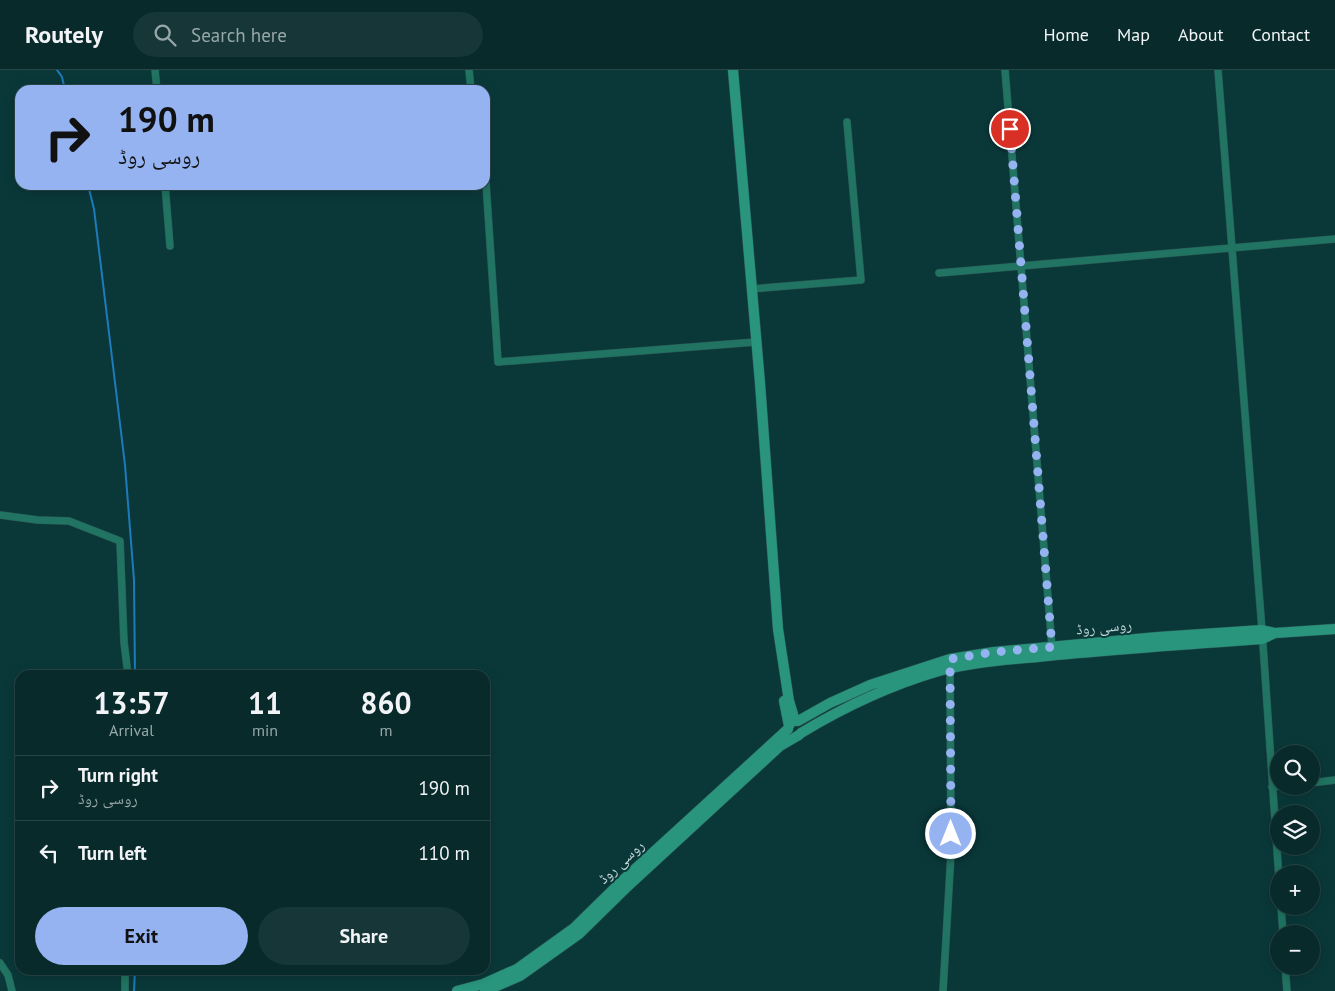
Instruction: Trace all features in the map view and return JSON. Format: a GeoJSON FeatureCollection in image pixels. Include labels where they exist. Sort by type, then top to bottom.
{"type":"FeatureCollection","features":[{"type":"Feature","properties":{"kind":"main road"},"geometry":{"type":"LineString","coordinates":[[733,70],[778,629],[793,724],[793,735],[800,734]]}},
{"type":"Feature","properties":{"kind":"main road","name":"روسی روڈ"},"geometry":{"type":"LineString","coordinates":[[485,991],[520,976],[579,934],[628,886],[780,746],[867,698],[950,664],[1055,656],[1275,633],[1335,629]]}},
{"type":"Feature","properties":{"kind":"main road","name":"روسی روڈ"},"geometry":{"type":"LineString","coordinates":[[457,991],[483,984],[516,969],[574,928],[623,880],[793,724],[830,703],[870,685],[994,652],[1158,637],[1262,635]]}},
{"type":"Feature","properties":{"kind":"street"},"geometry":{"type":"LineString","coordinates":[[155,70],[156,85]]}},
{"type":"Feature","properties":{"kind":"street"},"geometry":{"type":"LineString","coordinates":[[469,70],[470,85]]}},
{"type":"Feature","properties":{"kind":"street"},"geometry":{"type":"LineString","coordinates":[[1005,70],[1052,647]]}},
{"type":"Feature","properties":{"kind":"street"},"geometry":{"type":"LineString","coordinates":[[1218,70],[1233,248],[1270,757]]}},
{"type":"Feature","properties":{"kind":"street"},"geometry":{"type":"LineString","coordinates":[[751,288],[861,280],[847,122]]}},
{"type":"Feature","properties":{"kind":"street"},"geometry":{"type":"LineString","coordinates":[[165,190],[170,246]]}},
{"type":"Feature","properties":{"kind":"street"},"geometry":{"type":"LineString","coordinates":[[486,190],[498,362],[756,342]]}},
{"type":"Feature","properties":{"kind":"street"},"geometry":{"type":"LineString","coordinates":[[939,274],[1335,239]]}},
{"type":"Feature","properties":{"kind":"street"},"geometry":{"type":"LineString","coordinates":[[0,516],[38,520],[69,520],[120,541],[124,642],[127,670]]}},
{"type":"Feature","properties":{"kind":"street"},"geometry":{"type":"LineString","coordinates":[[943,991],[951,853],[950,664]]}},
{"type":"Feature","properties":{"kind":"street"},"geometry":{"type":"LineString","coordinates":[[1320,782],[1335,780]]}},
{"type":"Feature","properties":{"kind":"street"},"geometry":{"type":"LineString","coordinates":[[1273,795],[1278,865]]}},
{"type":"Feature","properties":{"kind":"street"},"geometry":{"type":"LineString","coordinates":[[0,963],[8,975],[12,991]]}},
{"type":"Feature","properties":{"kind":"street"},"geometry":{"type":"LineString","coordinates":[[125,975],[125,991]]}},
{"type":"Feature","properties":{"kind":"street"},"geometry":{"type":"LineString","coordinates":[[1286,975],[1287,991]]}},
{"type":"Feature","properties":{"kind":"waterway"},"geometry":{"type":"LineString","coordinates":[[57,70],[62,77],[64,85]]}},
{"type":"Feature","properties":{"kind":"waterway"},"geometry":{"type":"LineString","coordinates":[[89,190],[94,209],[125,465],[134,580],[135,670]]}},
{"type":"Feature","properties":{"kind":"waterway"},"geometry":{"type":"LineString","coordinates":[[134,991],[135,975]]}},
{"type":"Feature","properties":{"kind":"route"},"geometry":{"type":"LineString","coordinates":[[951,834],[950,659],[994,652],[1052,647],[1010,129]]}}]}
